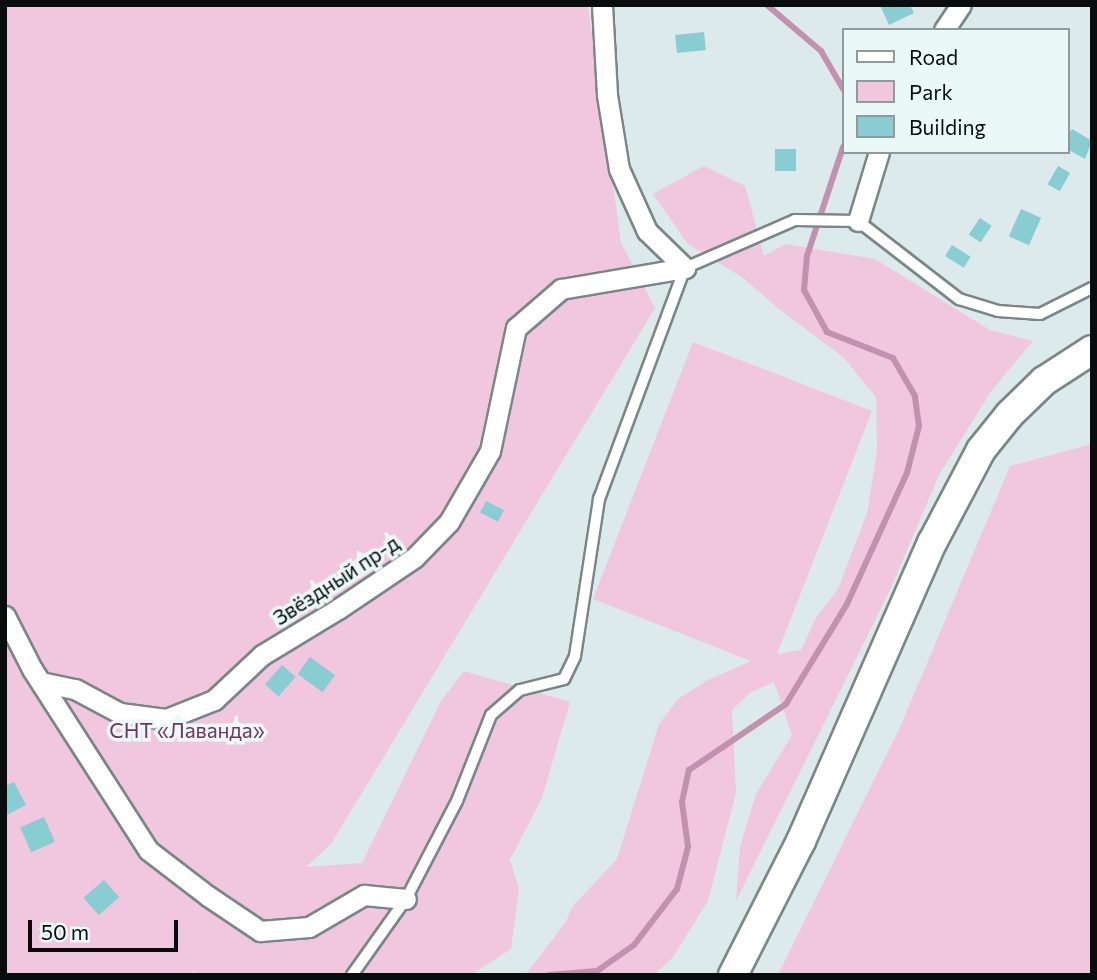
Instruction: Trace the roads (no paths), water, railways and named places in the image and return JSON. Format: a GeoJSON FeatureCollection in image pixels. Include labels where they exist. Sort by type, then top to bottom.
{"type":"FeatureCollection","features":[{"type":"Feature","properties":{"kind":"main road"},"geometry":{"type":"LineString","coordinates":[[733,975],[801,841],[932,543],[981,450],[1009,415],[1044,381],[1092,350]]}},
{"type":"Feature","properties":{"kind":"street"},"geometry":{"type":"LineString","coordinates":[[602,5],[607,95],[619,169],[647,230],[685,268]]}},
{"type":"Feature","properties":{"kind":"street"},"geometry":{"type":"LineString","coordinates":[[945,28],[961,5]]}},
{"type":"Feature","properties":{"kind":"street"},"geometry":{"type":"LineString","coordinates":[[858,221],[878,154]]}},
{"type":"Feature","properties":{"kind":"street","name":"Звёздный пр-д"},"geometry":{"type":"LineString","coordinates":[[41,682],[75,689],[120,713],[166,719],[214,700],[262,654],[338,610],[415,558],[449,522],[490,451],[516,328],[561,289],[685,268]]}},
{"type":"Feature","properties":{"kind":"street"},"geometry":{"type":"LineString","coordinates":[[5,617],[41,682],[148,850],[260,931],[309,928],[364,895],[406,899]]}},
{"type":"Feature","properties":{"kind":"lane"},"geometry":{"type":"LineString","coordinates":[[352,975],[406,899],[457,801],[491,715],[520,690],[564,679],[570,668],[575,656],[598,499],[685,268],[795,219],[858,221],[959,299],[998,311],[1040,314],[1092,288]]}},
{"type":"Feature","properties":{"kind":"waterway"},"geometry":{"type":"LineString","coordinates":[[767,5],[821,51],[842,87]]}},
{"type":"Feature","properties":{"kind":"waterway"},"geometry":{"type":"LineString","coordinates":[[549,975],[597,971],[634,945],[677,889],[688,847],[682,802],[689,770],[786,704],[847,604],[907,473],[919,426],[915,396],[893,358],[827,332],[804,290],[807,256],[842,150]]}},
{"type":"Feature","properties":{"kind":"park label","name":"СНТ «Лаванда»"},"geometry":{"type":"Point","coordinates":[187,730]}}]}
